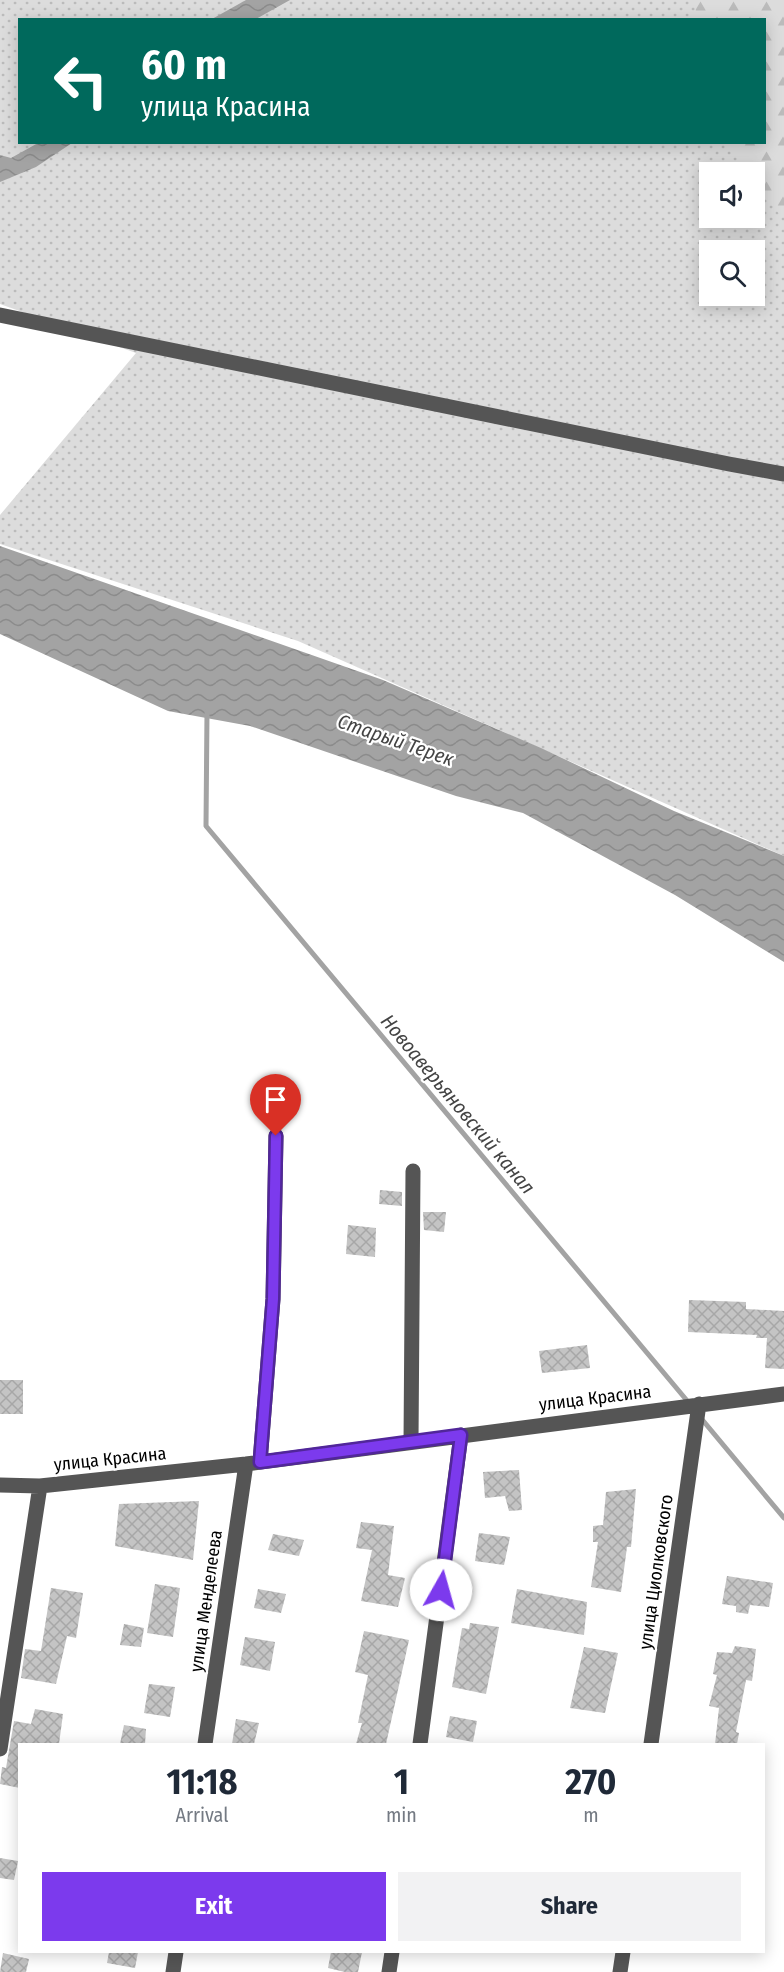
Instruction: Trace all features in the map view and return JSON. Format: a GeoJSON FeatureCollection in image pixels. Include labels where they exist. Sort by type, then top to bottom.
{"type":"FeatureCollection","features":[{"type":"Feature","properties":{"kind":"street"},"geometry":{"type":"LineString","coordinates":[[0,315],[784,474]]}},
{"type":"Feature","properties":{"kind":"street"},"geometry":{"type":"LineString","coordinates":[[253,1463],[273,1299],[276,1136]]}},
{"type":"Feature","properties":{"kind":"street"},"geometry":{"type":"LineString","coordinates":[[411,1442],[413,1171]]}},
{"type":"Feature","properties":{"kind":"street","name":"улица Красина"},"geometry":{"type":"LineString","coordinates":[[0,1485],[40,1486],[253,1463],[784,1394]]}},
{"type":"Feature","properties":{"kind":"street","name":"улица Циолковского"},"geometry":{"type":"LineString","coordinates":[[651,1743],[699,1404]]}},
{"type":"Feature","properties":{"kind":"street"},"geometry":{"type":"LineString","coordinates":[[420,1743],[461,1435]]}},
{"type":"Feature","properties":{"kind":"street","name":"улица Менделеева"},"geometry":{"type":"LineString","coordinates":[[205,1743],[253,1463]]}},
{"type":"Feature","properties":{"kind":"street"},"geometry":{"type":"LineString","coordinates":[[0,1749],[40,1486]]}},
{"type":"Feature","properties":{"kind":"street"},"geometry":{"type":"LineString","coordinates":[[173,1972],[176,1953]]}},
{"type":"Feature","properties":{"kind":"street"},"geometry":{"type":"LineString","coordinates":[[390,1972],[392,1953]]}},
{"type":"Feature","properties":{"kind":"street"},"geometry":{"type":"LineString","coordinates":[[620,1972],[622,1953]]}},
{"type":"Feature","properties":{"kind":"green space"},"geometry":{"type":"Polygon","coordinates":[[[0,0],[784,0],[784,856],[298,641],[0,544],[0,515],[136,353],[0,304],[0,0]]]}},
{"type":"Feature","properties":{"kind":"green space"},"geometry":{"type":"Polygon","coordinates":[[[694,0],[784,0],[784,217],[779,214],[765,194],[765,162],[743,162],[730,144],[766,144],[766,18],[697,18],[694,0]]]}},
{"type":"Feature","properties":{"kind":"water"},"geometry":{"type":"Polygon","coordinates":[[[246,0],[290,0],[258,18],[214,18],[246,0]]]}},
{"type":"Feature","properties":{"kind":"water"},"geometry":{"type":"Polygon","coordinates":[[[36,144],[70,144],[36,167],[0,182],[0,155],[11,158],[36,144]]]}},
{"type":"Feature","properties":{"kind":"water","name":"Старый Терек"},"geometry":{"type":"Polygon","coordinates":[[[0,546],[383,680],[541,748],[674,811],[784,856],[784,962],[675,895],[523,813],[456,796],[250,726],[168,711],[0,634],[0,546]]]}},
{"type":"Feature","properties":{"kind":"building"},"geometry":{"type":"Polygon","coordinates":[[[380,1190],[402,1192],[402,1206],[379,1204],[380,1190]]]}},
{"type":"Feature","properties":{"kind":"building"},"geometry":{"type":"Polygon","coordinates":[[[423,1212],[446,1212],[444,1232],[424,1230],[423,1212]]]}},
{"type":"Feature","properties":{"kind":"building"},"geometry":{"type":"Polygon","coordinates":[[[348,1225],[376,1228],[375,1257],[346,1254],[348,1225]]]}},
{"type":"Feature","properties":{"kind":"building"},"geometry":{"type":"Polygon","coordinates":[[[689,1300],[746,1302],[746,1309],[784,1311],[784,1369],[765,1368],[767,1338],[756,1338],[757,1335],[688,1332],[689,1300]]]}},
{"type":"Feature","properties":{"kind":"building"},"geometry":{"type":"Polygon","coordinates":[[[587,1345],[590,1368],[542,1373],[539,1351],[587,1345]]]}},
{"type":"Feature","properties":{"kind":"building"},"geometry":{"type":"Polygon","coordinates":[[[0,1380],[23,1380],[23,1414],[0,1414],[0,1380]]]}},
{"type":"Feature","properties":{"kind":"building"},"geometry":{"type":"Polygon","coordinates":[[[519,1470],[522,1510],[509,1511],[505,1496],[485,1498],[483,1472],[519,1470]]]}},
{"type":"Feature","properties":{"kind":"building"},"geometry":{"type":"Polygon","coordinates":[[[636,1489],[631,1547],[627,1547],[621,1592],[591,1587],[598,1542],[593,1542],[593,1526],[603,1525],[606,1492],[636,1489]]]}},
{"type":"Feature","properties":{"kind":"building"},"geometry":{"type":"Polygon","coordinates":[[[199,1501],[193,1560],[115,1546],[119,1504],[199,1501]]]}},
{"type":"Feature","properties":{"kind":"building"},"geometry":{"type":"Polygon","coordinates":[[[361,1522],[394,1526],[388,1575],[405,1578],[398,1607],[361,1601],[372,1550],[356,1548],[361,1522]]]}},
{"type":"Feature","properties":{"kind":"building"},"geometry":{"type":"Polygon","coordinates":[[[479,1533],[510,1537],[504,1565],[475,1561],[479,1533]]]}},
{"type":"Feature","properties":{"kind":"building"},"geometry":{"type":"Polygon","coordinates":[[[273,1534],[304,1540],[299,1556],[268,1550],[273,1534]]]}},
{"type":"Feature","properties":{"kind":"building"},"geometry":{"type":"Polygon","coordinates":[[[727,1576],[773,1583],[769,1607],[750,1605],[748,1614],[736,1612],[736,1606],[722,1604],[727,1576]]]}},
{"type":"Feature","properties":{"kind":"building"},"geometry":{"type":"Polygon","coordinates":[[[155,1584],[180,1588],[173,1637],[147,1633],[155,1584]]]}},
{"type":"Feature","properties":{"kind":"building"},"geometry":{"type":"Polygon","coordinates":[[[51,1588],[83,1593],[76,1638],[67,1636],[56,1684],[21,1678],[25,1649],[41,1651],[51,1588]]]}},
{"type":"Feature","properties":{"kind":"building"},"geometry":{"type":"Polygon","coordinates":[[[258,1589],[286,1594],[281,1613],[254,1608],[258,1589]]]}},
{"type":"Feature","properties":{"kind":"building"},"geometry":{"type":"Polygon","coordinates":[[[517,1589],[587,1602],[584,1635],[511,1623],[517,1589]]]}},
{"type":"Feature","properties":{"kind":"building"},"geometry":{"type":"Polygon","coordinates":[[[470,1623],[499,1627],[486,1694],[452,1687],[462,1628],[469,1629],[470,1623]]]}},
{"type":"Feature","properties":{"kind":"building"},"geometry":{"type":"Polygon","coordinates":[[[124,1624],[144,1628],[141,1647],[120,1645],[124,1624]]]}},
{"type":"Feature","properties":{"kind":"building"},"geometry":{"type":"Polygon","coordinates":[[[364,1631],[409,1640],[386,1743],[356,1743],[362,1723],[358,1723],[368,1675],[355,1672],[364,1631]]]}},
{"type":"Feature","properties":{"kind":"building"},"geometry":{"type":"Polygon","coordinates":[[[245,1637],[275,1642],[270,1671],[240,1665],[245,1637]]]}},
{"type":"Feature","properties":{"kind":"building"},"geometry":{"type":"Polygon","coordinates":[[[735,1646],[756,1649],[752,1681],[746,1680],[736,1732],[739,1733],[737,1743],[715,1743],[719,1708],[709,1706],[717,1675],[713,1674],[717,1652],[732,1653],[735,1646]]]}},
{"type":"Feature","properties":{"kind":"building"},"geometry":{"type":"Polygon","coordinates":[[[584,1647],[618,1653],[605,1713],[570,1708],[584,1647]]]}},
{"type":"Feature","properties":{"kind":"building"},"geometry":{"type":"Polygon","coordinates":[[[149,1684],[175,1687],[170,1717],[144,1713],[149,1684]]]}},
{"type":"Feature","properties":{"kind":"building"},"geometry":{"type":"Polygon","coordinates":[[[35,1709],[63,1714],[59,1743],[18,1743],[18,1788],[0,1784],[2,1767],[6,1768],[14,1721],[31,1724],[35,1709]]]}},
{"type":"Feature","properties":{"kind":"building"},"geometry":{"type":"Polygon","coordinates":[[[450,1716],[477,1721],[473,1742],[446,1737],[450,1716]]]}},
{"type":"Feature","properties":{"kind":"building"},"geometry":{"type":"Polygon","coordinates":[[[236,1719],[259,1723],[254,1743],[232,1743],[236,1719]]]}},
{"type":"Feature","properties":{"kind":"building"},"geometry":{"type":"Polygon","coordinates":[[[124,1725],[146,1729],[145,1743],[120,1743],[124,1725]]]}},
{"type":"Feature","properties":{"kind":"building"},"geometry":{"type":"Polygon","coordinates":[[[0,1858],[18,1861],[14,1880],[0,1878],[0,1858]]]}},
{"type":"Feature","properties":{"kind":"building"},"geometry":{"type":"Polygon","coordinates":[[[3,1953],[29,1959],[26,1972],[0,1972],[3,1953]]]}},
{"type":"Feature","properties":{"kind":"building"},"geometry":{"type":"Polygon","coordinates":[[[109,1953],[138,1953],[135,1968],[107,1963],[109,1953]]]}},
{"type":"Feature","properties":{"kind":"building"},"geometry":{"type":"Polygon","coordinates":[[[331,1953],[362,1953],[358,1972],[328,1968],[331,1953]]]}},
{"type":"Feature","properties":{"kind":"waterway","name":"Новоаверьяновский канал"},"geometry":{"type":"LineString","coordinates":[[207,712],[206,826],[689,1403]]}},
{"type":"Feature","properties":{"kind":"waterway","name":"Новоаверьяновский канал"},"geometry":{"type":"LineString","coordinates":[[700,1417],[784,1518]]}},
{"type":"Feature","properties":{"kind":"route"},"geometry":{"type":"LineString","coordinates":[[276,1136],[273,1299],[260,1462],[461,1435],[441,1590]]}}]}
